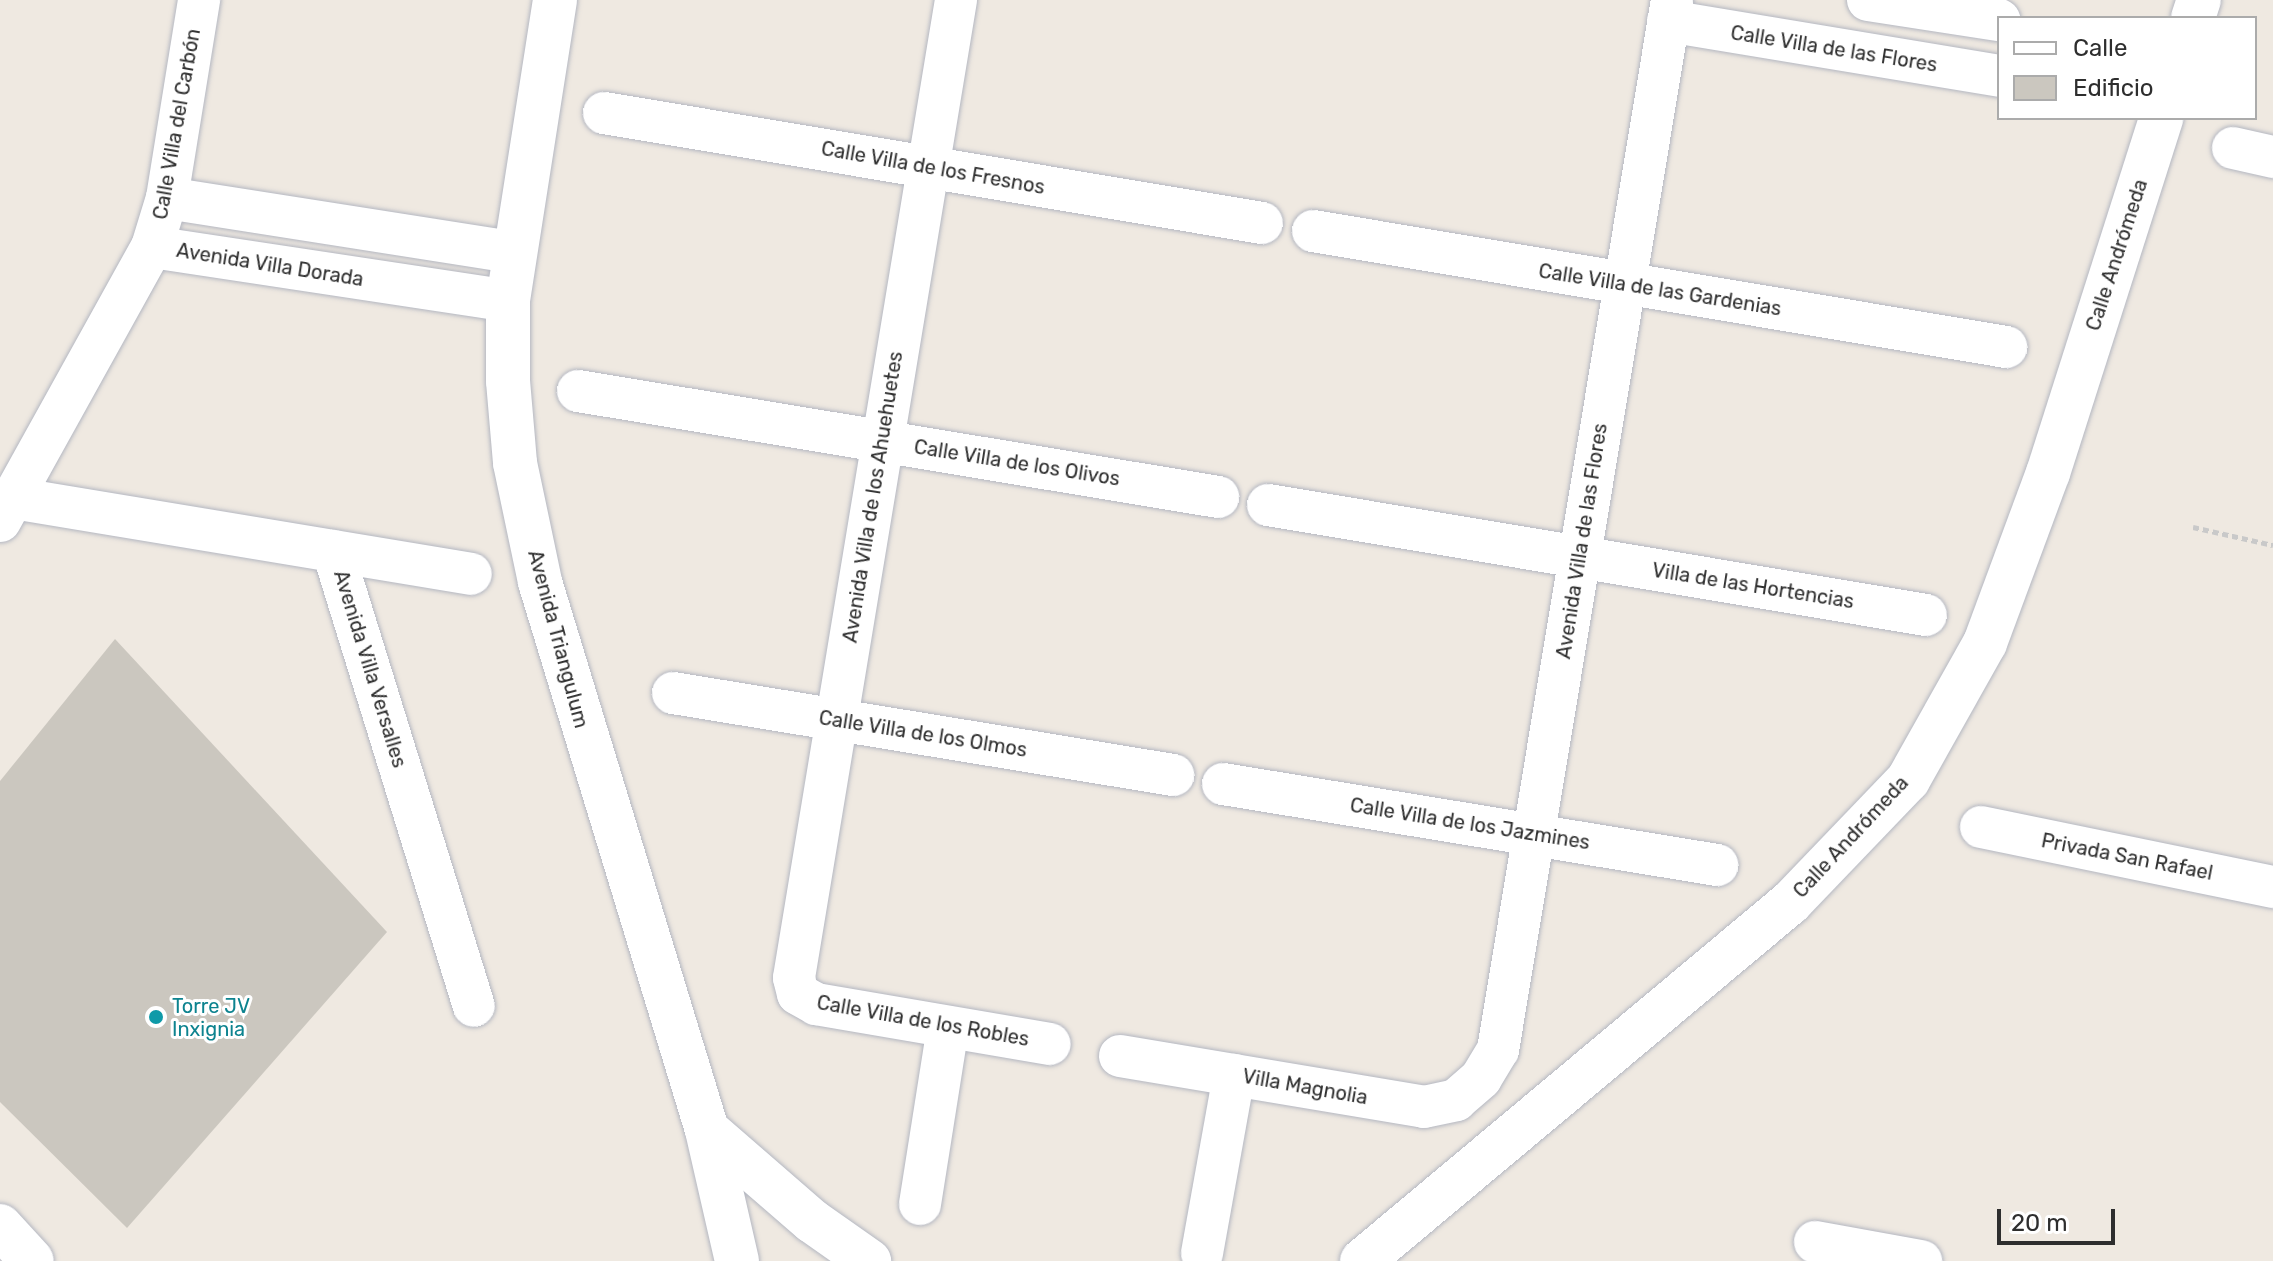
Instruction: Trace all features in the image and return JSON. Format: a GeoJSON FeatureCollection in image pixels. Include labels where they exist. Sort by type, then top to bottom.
{"type":"FeatureCollection","features":[{"type":"Feature","properties":{"kind":"main road","name":"Avenida Triangulum"},"geometry":{"type":"LineString","coordinates":[[555,0],[513,252],[508,301],[508,381],[515,463],[540,582],[707,1130],[737,1261]]}},
{"type":"Feature","properties":{"kind":"main road","name":"Calle Andrómeda"},"geometry":{"type":"LineString","coordinates":[[1362,1261],[1791,902],[1908,780],[1985,643],[2048,473],[2160,120]]}},
{"type":"Feature","properties":{"kind":"main road"},"geometry":{"type":"LineString","coordinates":[[707,1130],[812,1221],[869,1261]]}},
{"type":"Feature","properties":{"kind":"main road"},"geometry":{"type":"LineString","coordinates":[[0,1226],[32,1261]]}},
{"type":"Feature","properties":{"kind":"street","name":"Calle Villa del Carbón"},"geometry":{"type":"LineString","coordinates":[[152,247],[167,198],[199,0]]}},
{"type":"Feature","properties":{"kind":"street","name":"Avenida Villa de los Ahuehuetes"},"geometry":{"type":"LineString","coordinates":[[798,994],[794,978],[956,0]]}},
{"type":"Feature","properties":{"kind":"street"},"geometry":{"type":"LineString","coordinates":[[1868,0],[1997,20]]}},
{"type":"Feature","properties":{"kind":"street","name":"Calle Villa de las Flores"},"geometry":{"type":"LineString","coordinates":[[1670,11],[1997,76]]}},
{"type":"Feature","properties":{"kind":"street","name":"Avenida Villa de las Flores"},"geometry":{"type":"LineString","coordinates":[[1481,1078],[1498,1050],[1670,11]]}},
{"type":"Feature","properties":{"kind":"street","name":"Calle Villa de los Fresnos"},"geometry":{"type":"LineString","coordinates":[[604,113],[1262,223]]}},
{"type":"Feature","properties":{"kind":"street"},"geometry":{"type":"LineString","coordinates":[[2233,148],[2273,157]]}},
{"type":"Feature","properties":{"kind":"street"},"geometry":{"type":"LineString","coordinates":[[167,198],[513,252]]}},
{"type":"Feature","properties":{"kind":"street","name":"Calle Villa de las Gardenias"},"geometry":{"type":"LineString","coordinates":[[1313,231],[2006,347]]}},
{"type":"Feature","properties":{"kind":"street","name":"Avenida Villa Dorada"},"geometry":{"type":"LineString","coordinates":[[6,510],[152,247],[508,301]]}},
{"type":"Feature","properties":{"kind":"street","name":"Calle Villa de los Olivos"},"geometry":{"type":"LineString","coordinates":[[578,391],[1218,497]]}},
{"type":"Feature","properties":{"kind":"street"},"geometry":{"type":"LineString","coordinates":[[1268,505],[1580,557]]}},
{"type":"Feature","properties":{"kind":"street","name":"Avenida Villa Versalles"},"geometry":{"type":"LineString","coordinates":[[6,510],[333,551],[474,1006]]}},
{"type":"Feature","properties":{"kind":"street"},"geometry":{"type":"LineString","coordinates":[[333,551],[471,574]]}},
{"type":"Feature","properties":{"kind":"street","name":"Villa de las Hortencias"},"geometry":{"type":"LineString","coordinates":[[1580,557],[1926,615]]}},
{"type":"Feature","properties":{"kind":"street","name":"Calle Villa de los Olmos"},"geometry":{"type":"LineString","coordinates":[[673,693],[1173,775]]}},
{"type":"Feature","properties":{"kind":"street","name":"Calle Villa de los Jazmines"},"geometry":{"type":"LineString","coordinates":[[1223,784],[1717,865]]}},
{"type":"Feature","properties":{"kind":"street","name":"Privada San Rafael"},"geometry":{"type":"LineString","coordinates":[[1981,827],[2273,887]]}},
{"type":"Feature","properties":{"kind":"street","name":"Calle Villa de los Robles"},"geometry":{"type":"LineString","coordinates":[[798,994],[816,1004],[1050,1044]]}},
{"type":"Feature","properties":{"kind":"street"},"geometry":{"type":"LineString","coordinates":[[920,1204],[948,1027]]}},
{"type":"Feature","properties":{"kind":"street","name":"Villa Magnolia"},"geometry":{"type":"LineString","coordinates":[[1120,1056],[1424,1107],[1456,1100],[1481,1078]]}},
{"type":"Feature","properties":{"kind":"street"},"geometry":{"type":"LineString","coordinates":[[1202,1253],[1234,1075]]}},
{"type":"Feature","properties":{"kind":"street"},"geometry":{"type":"LineString","coordinates":[[1815,1242],[1921,1261]]}},
{"type":"Feature","properties":{"kind":"path"},"geometry":{"type":"LineString","coordinates":[[2193,527],[2273,545]]}},
{"type":"Feature","properties":{"kind":"building","name":"Torre JV Inxignia"},"geometry":{"type":"Polygon","coordinates":[[[115,639],[387,932],[127,1228],[0,1102],[0,781],[115,639]]]}},
{"type":"Feature","properties":{"kind":"place","name":"Torre JV Inxignia"},"geometry":{"type":"Point","coordinates":[156,1017]}}]}
